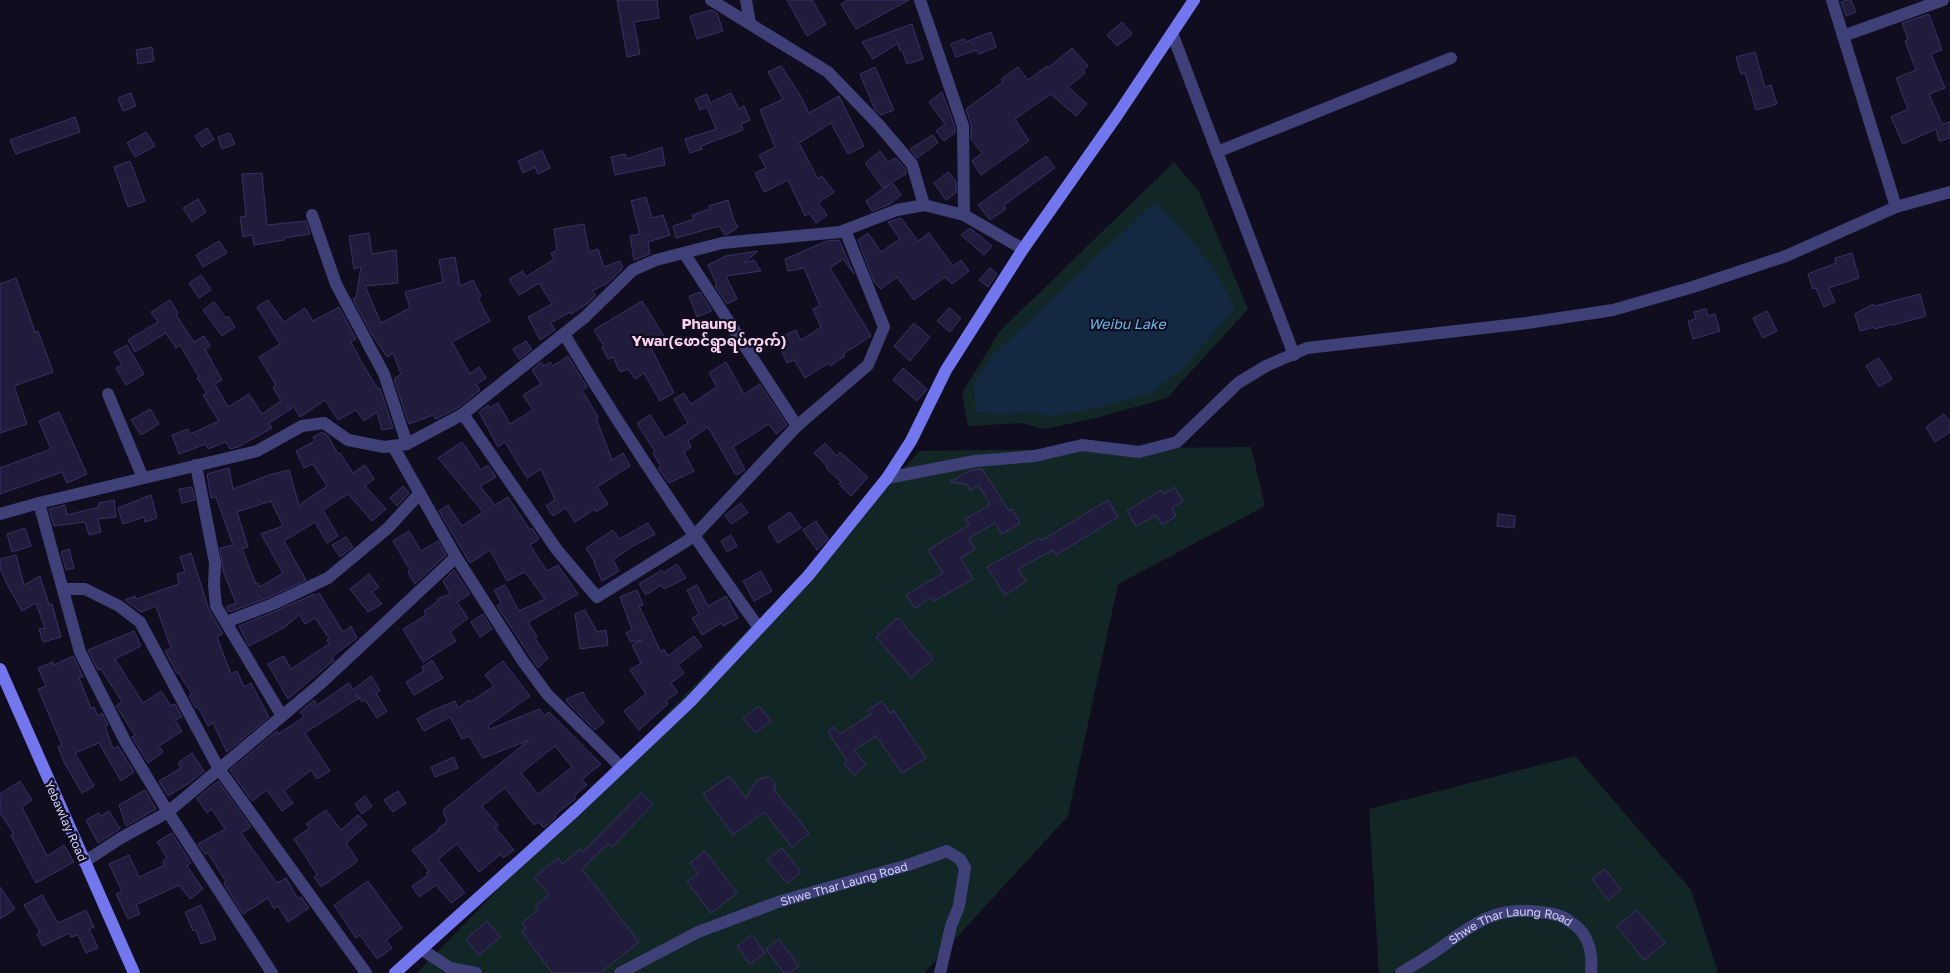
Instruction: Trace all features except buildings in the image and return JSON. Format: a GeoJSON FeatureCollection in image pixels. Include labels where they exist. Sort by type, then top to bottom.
{"type":"FeatureCollection","features":[{"type":"Feature","properties":{"kind":"main road"},"geometry":{"type":"LineString","coordinates":[[395,973],[690,702],[808,576],[887,478],[911,441],[946,370],[1023,249],[1118,114],[1194,0]]}},
{"type":"Feature","properties":{"kind":"main road","name":"Yebawlay Road"},"geometry":{"type":"LineString","coordinates":[[0,669],[134,973]]}},
{"type":"Feature","properties":{"kind":"street"},"geometry":{"type":"LineString","coordinates":[[711,0],[828,72],[879,125],[912,164],[924,205]]}},
{"type":"Feature","properties":{"kind":"street"},"geometry":{"type":"LineString","coordinates":[[746,0],[750,24]]}},
{"type":"Feature","properties":{"kind":"street"},"geometry":{"type":"LineString","coordinates":[[920,0],[963,126],[964,215]]}},
{"type":"Feature","properties":{"kind":"street"},"geometry":{"type":"LineString","coordinates":[[1832,0],[1896,207]]}},
{"type":"Feature","properties":{"kind":"street"},"geometry":{"type":"LineString","coordinates":[[1843,36],[1944,0]]}},
{"type":"Feature","properties":{"kind":"street"},"geometry":{"type":"LineString","coordinates":[[1172,32],[1294,354]]}},
{"type":"Feature","properties":{"kind":"street"},"geometry":{"type":"LineString","coordinates":[[1217,152],[1451,58]]}},
{"type":"Feature","properties":{"kind":"street"},"geometry":{"type":"LineString","coordinates":[[887,478],[975,462],[1035,456],[1082,445],[1138,452],[1178,442],[1238,382],[1266,366],[1307,348],[1527,323],[1613,310],[1693,287],[1786,256],[1896,207],[1950,192]]}},
{"type":"Feature","properties":{"kind":"street"},"geometry":{"type":"LineString","coordinates":[[0,514],[257,451],[302,426],[324,423],[348,440],[384,447],[407,444],[464,414],[585,317],[633,270],[656,260],[722,243],[840,232],[897,210],[924,205],[964,215],[1023,249]]}},
{"type":"Feature","properties":{"kind":"street"},"geometry":{"type":"LineString","coordinates":[[312,215],[336,284],[384,374],[407,444]]}},
{"type":"Feature","properties":{"kind":"street"},"geometry":{"type":"LineString","coordinates":[[464,414],[557,550],[597,597],[693,537],[797,426],[868,365],[884,327],[845,230]]}},
{"type":"Feature","properties":{"kind":"street"},"geometry":{"type":"LineString","coordinates":[[684,253],[797,426]]}},
{"type":"Feature","properties":{"kind":"street"},"geometry":{"type":"LineString","coordinates":[[564,334],[614,417],[693,537],[759,628]]}},
{"type":"Feature","properties":{"kind":"street"},"geometry":{"type":"LineString","coordinates":[[108,394],[143,478]]}},
{"type":"Feature","properties":{"kind":"street"},"geometry":{"type":"LineString","coordinates":[[393,446],[456,557],[522,660],[547,694],[621,767]]}},
{"type":"Feature","properties":{"kind":"street"},"geometry":{"type":"LineString","coordinates":[[196,466],[215,563],[216,606],[282,716]]}},
{"type":"Feature","properties":{"kind":"street"},"geometry":{"type":"LineString","coordinates":[[226,622],[273,604],[328,578],[388,528],[420,493]]}},
{"type":"Feature","properties":{"kind":"street"},"geometry":{"type":"LineString","coordinates":[[39,503],[80,652],[125,741],[168,812],[272,973]]}},
{"type":"Feature","properties":{"kind":"street"},"geometry":{"type":"LineString","coordinates":[[84,862],[121,838],[168,812],[319,685],[456,557]]}},
{"type":"Feature","properties":{"kind":"street"},"geometry":{"type":"LineString","coordinates":[[63,589],[85,589],[119,606],[140,622],[219,768],[366,973]]}},
{"type":"Feature","properties":{"kind":"street","name":"Shwe Thar Laung Road"},"geometry":{"type":"LineString","coordinates":[[620,973],[698,932],[778,902],[947,851],[960,859],[965,868],[959,906],[950,926],[940,973]]}},
{"type":"Feature","properties":{"kind":"street","name":"Shwe Thar Laung Road"},"geometry":{"type":"LineString","coordinates":[[1401,973],[1463,930],[1485,918],[1502,912],[1520,910],[1556,913],[1574,924],[1584,933],[1590,946],[1591,973]]}},
{"type":"Feature","properties":{"kind":"street"},"geometry":{"type":"LineString","coordinates":[[421,950],[450,968],[476,973]]}},
{"type":"Feature","properties":{"kind":"green space","name":"Weibu Lake"},"geometry":{"type":"Polygon","coordinates":[[[1174,162],[1199,192],[1248,309],[1167,398],[1096,418],[1044,429],[1021,423],[968,426],[962,393],[1000,331],[1174,162]]]}},
{"type":"Feature","properties":{"kind":"green space"},"geometry":{"type":"Polygon","coordinates":[[[1251,447],[1265,506],[1118,584],[1068,816],[924,973],[417,973],[920,451],[1251,447]]]}},
{"type":"Feature","properties":{"kind":"green space"},"geometry":{"type":"Polygon","coordinates":[[[1575,756],[1691,890],[1718,973],[1379,973],[1369,809],[1575,756]]]}},
{"type":"Feature","properties":{"kind":"water","name":"Weibu Lake"},"geometry":{"type":"Polygon","coordinates":[[[1155,202],[1185,233],[1213,267],[1235,308],[1182,369],[1151,393],[1101,407],[1054,416],[1023,412],[1000,415],[976,412],[974,383],[994,354],[1155,202]]]}},
{"type":"Feature","properties":{"kind":"district","name":"Phaung Ywar(ဖောင်ရွာရပ်ကွက်)"},"geometry":{"type":"Point","coordinates":[709,332]}}]}
